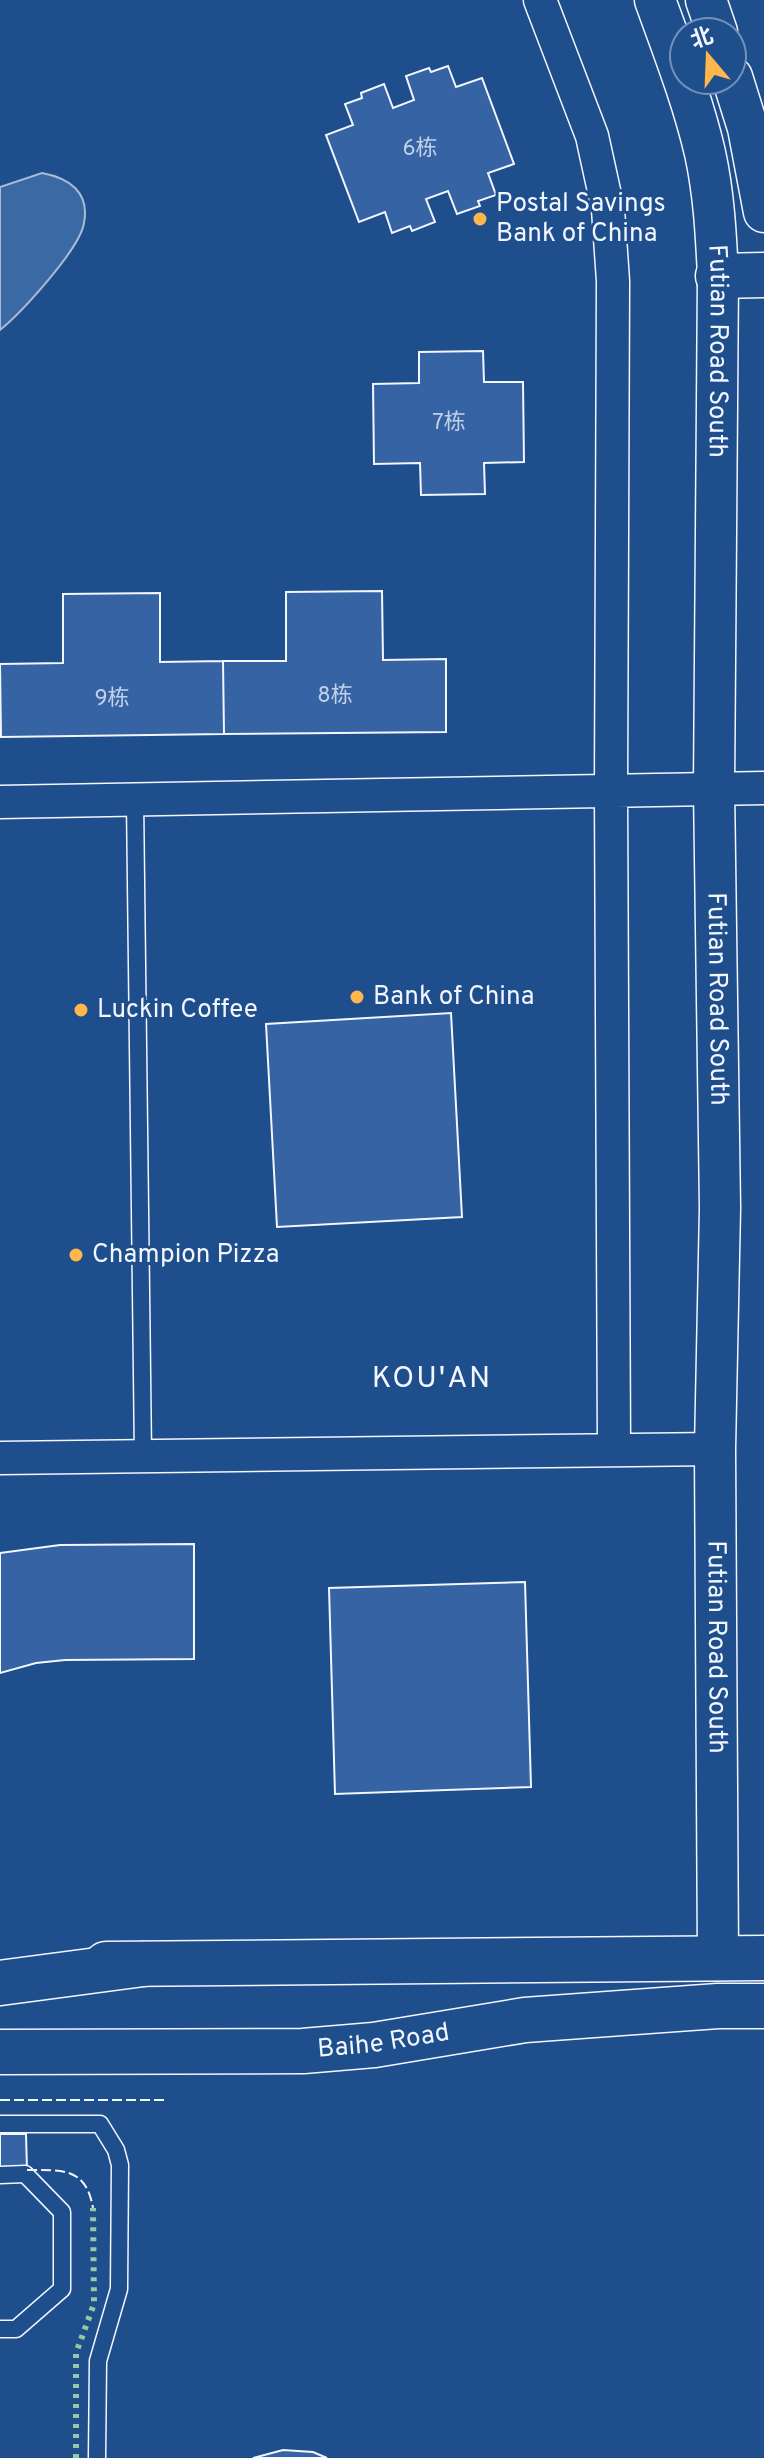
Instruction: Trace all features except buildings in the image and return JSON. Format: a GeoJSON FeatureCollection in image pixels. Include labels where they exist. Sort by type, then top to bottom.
{"type":"FeatureCollection","features":[{"type":"Feature","properties":{"kind":"main road"},"geometry":{"type":"LineString","coordinates":[[718,276],[764,275]]}},
{"type":"Feature","properties":{"kind":"main road"},"geometry":{"type":"LineString","coordinates":[[0,1965],[764,1958]]}},
{"type":"Feature","properties":{"kind":"main road","name":"Futian Road South"},"geometry":{"type":"LineString","coordinates":[[718,1960],[718,2006]]}},
{"type":"Feature","properties":{"kind":"main road"},"geometry":{"type":"LineString","coordinates":[[0,1983],[143,1964]]}},
{"type":"Feature","properties":{"kind":"main road","name":"Baihe Road"},"geometry":{"type":"LineString","coordinates":[[0,2052],[303,2051],[374,2045],[525,2020],[718,2006],[764,2006]]}},
{"type":"Feature","properties":{"kind":"street"},"geometry":{"type":"LineString","coordinates":[[540,0],[592,136],[608,209],[613,281],[611,791],[614,1449]]}},
{"type":"Feature","properties":{"kind":"street","name":"Futian Road South"},"geometry":{"type":"LineString","coordinates":[[655,0],[706,155],[713,197],[718,276],[714,788],[720,1208],[715,1449],[718,1960]]}},
{"type":"Feature","properties":{"kind":"street"},"geometry":{"type":"LineString","coordinates":[[738,96],[748,128],[764,212]]}},
{"type":"Feature","properties":{"kind":"street"},"geometry":{"type":"LineString","coordinates":[[0,802],[764,788]]}},
{"type":"Feature","properties":{"kind":"street"},"geometry":{"type":"LineString","coordinates":[[0,1458],[715,1449]]}},
{"type":"Feature","properties":{"kind":"lane"},"geometry":{"type":"LineString","coordinates":[[135,800],[143,1456]]}},
{"type":"Feature","properties":{"kind":"lane"},"geometry":{"type":"LineString","coordinates":[[0,2124],[100,2124],[116,2150],[120,2165],[119,2289],[98,2361],[97,2458]]}},
{"type":"Feature","properties":{"kind":"lane"},"geometry":{"type":"LineString","coordinates":[[0,2175],[25,2174],[62,2212],[62,2289],[16,2329],[0,2329]]}},
{"type":"Feature","properties":{"kind":"water"},"geometry":{"type":"Polygon","coordinates":[[[42,173],[61,179],[75,188],[84,203],[84,223],[61,264],[35,296],[0,330],[0,187],[42,173]]]}},
{"type":"Feature","properties":{"kind":"hedge"},"geometry":{"type":"LineString","coordinates":[[76,2458],[76,2353],[94,2304],[93,2208]]}},
{"type":"Feature","properties":{"kind":"fence"},"geometry":{"type":"LineString","coordinates":[[0,2100],[165,2100]]}},
{"type":"Feature","properties":{"kind":"fence"},"geometry":{"type":"LineString","coordinates":[[27,2170],[61,2171],[78,2178],[85,2185],[93,2208]]}},
{"type":"Feature","properties":{"kind":"place","name":"Postal Savings Bank of China"},"geometry":{"type":"Point","coordinates":[480,219]}},
{"type":"Feature","properties":{"kind":"place","name":"Bank of China"},"geometry":{"type":"Point","coordinates":[357,997]}},
{"type":"Feature","properties":{"kind":"place","name":"Luckin Coffee"},"geometry":{"type":"Point","coordinates":[81,1010]}},
{"type":"Feature","properties":{"kind":"place","name":"Champion Pizza"},"geometry":{"type":"Point","coordinates":[76,1255]}},
{"type":"Feature","properties":{"kind":"district","name":"KOU'AN"},"geometry":{"type":"Point","coordinates":[432,1379]}}]}
